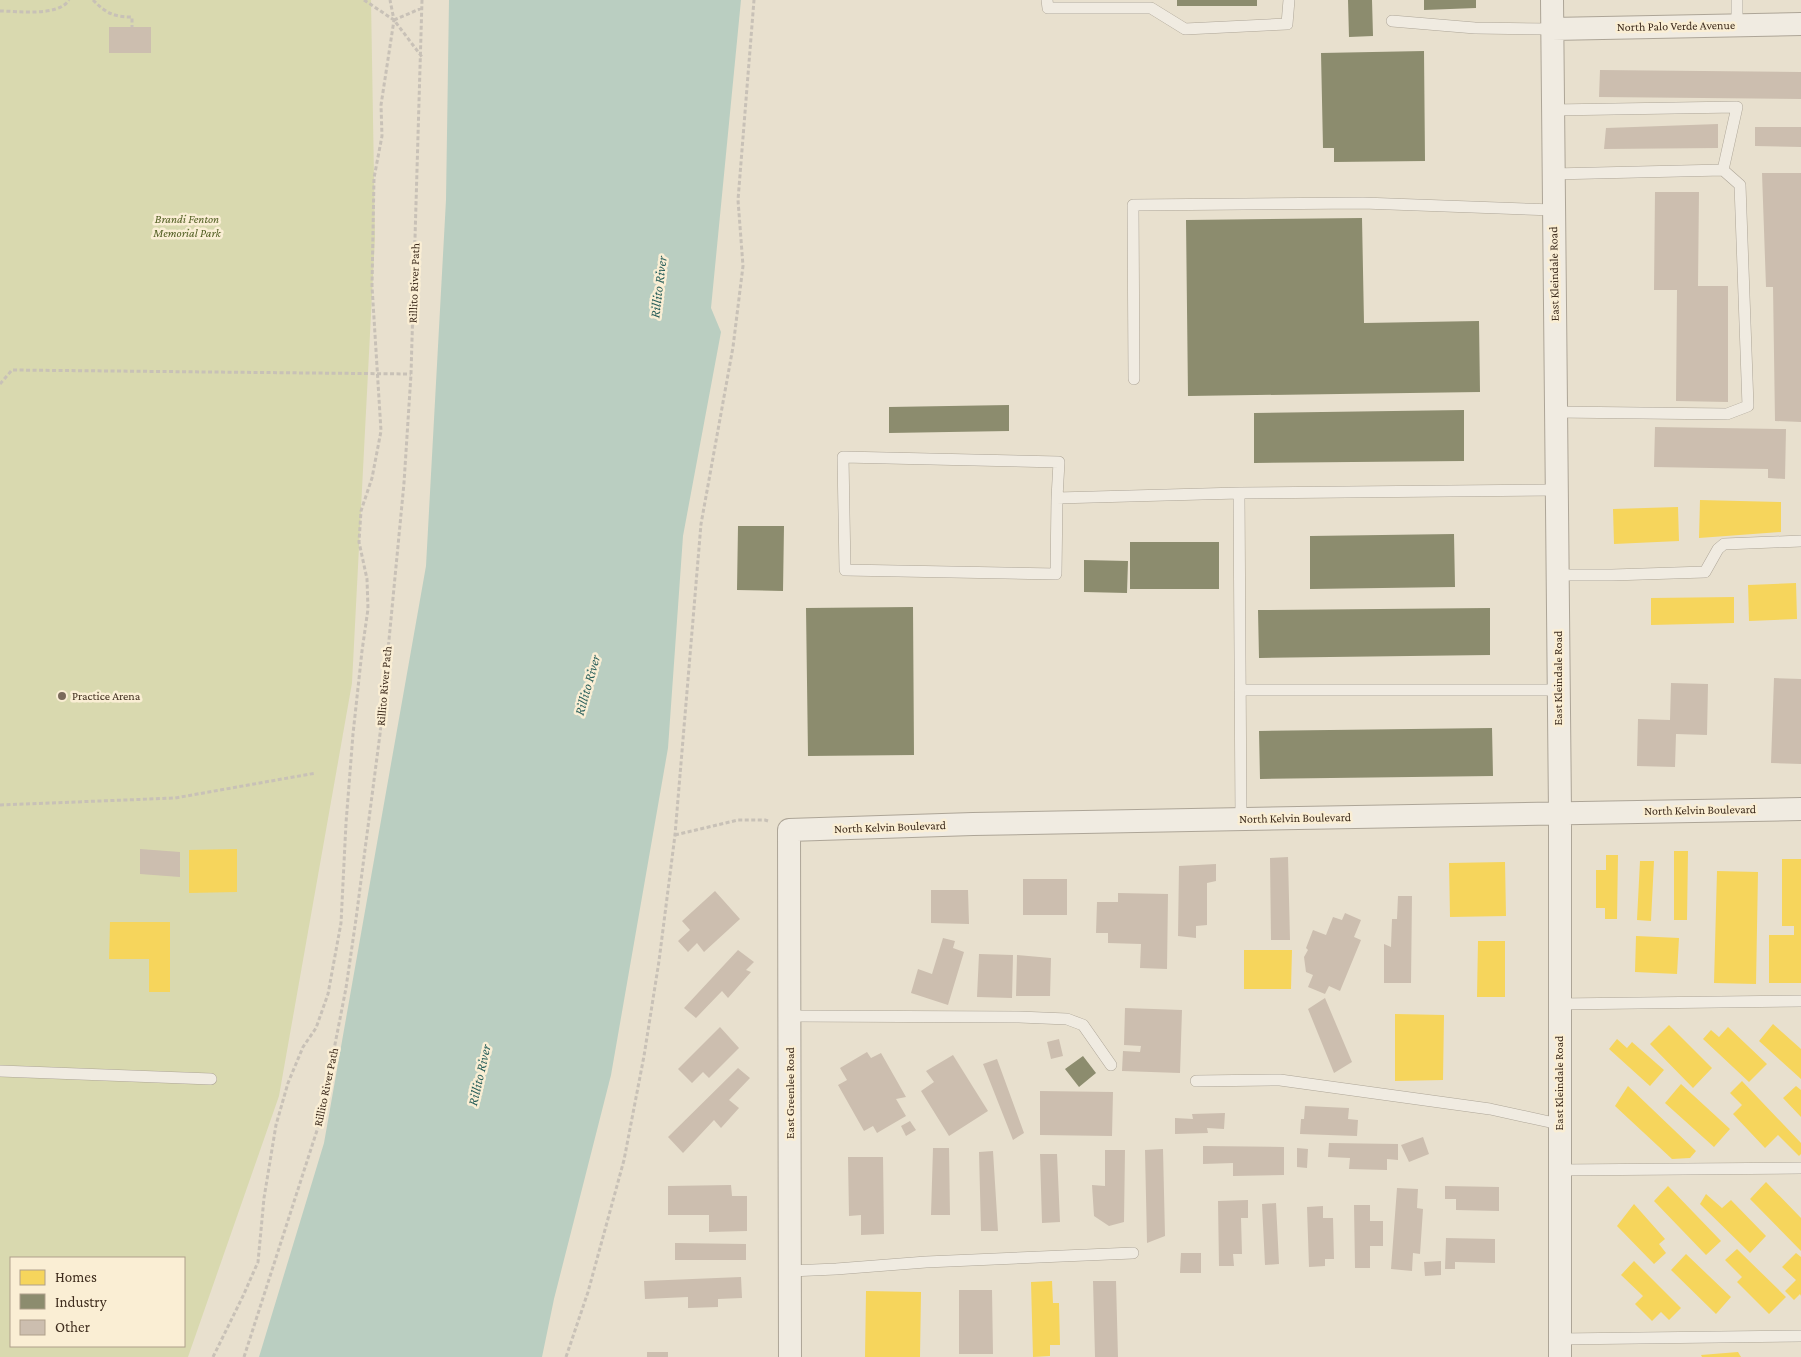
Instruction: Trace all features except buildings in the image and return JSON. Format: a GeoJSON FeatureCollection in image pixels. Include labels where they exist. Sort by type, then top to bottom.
{"type":"FeatureCollection","features":[{"type":"Feature","properties":{"kind":"street","name":"East Kleindale Road"},"geometry":{"type":"LineString","coordinates":[[1552,0],[1560,813],[1560,1348]]}},
{"type":"Feature","properties":{"kind":"street","name":"North Palo Verde Avenue"},"geometry":{"type":"LineString","coordinates":[[1552,29],[1801,24]]}},
{"type":"Feature","properties":{"kind":"street","name":"North Kelvin Boulevard"},"geometry":{"type":"LineString","coordinates":[[790,830],[1241,819],[1801,809]]}},
{"type":"Feature","properties":{"kind":"street","name":"East Greenlee Road"},"geometry":{"type":"LineString","coordinates":[[790,830],[790,1357]]}},
{"type":"Feature","properties":{"kind":"lane"},"geometry":{"type":"LineString","coordinates":[[1047,0],[1048,8],[1151,4],[1185,29],[1287,24],[1289,0]]}},
{"type":"Feature","properties":{"kind":"lane"},"geometry":{"type":"LineString","coordinates":[[1737,25],[1738,0]]}},
{"type":"Feature","properties":{"kind":"lane"},"geometry":{"type":"LineString","coordinates":[[1392,21],[1475,28],[1552,29]]}},
{"type":"Feature","properties":{"kind":"lane"},"geometry":{"type":"LineString","coordinates":[[1553,110],[1737,108],[1723,170]]}},
{"type":"Feature","properties":{"kind":"lane"},"geometry":{"type":"LineString","coordinates":[[1553,174],[1723,170],[1740,185],[1748,406],[1727,414],[1556,412]]}},
{"type":"Feature","properties":{"kind":"lane"},"geometry":{"type":"LineString","coordinates":[[1134,379],[1133,205],[1363,203],[1554,210]]}},
{"type":"Feature","properties":{"kind":"lane"},"geometry":{"type":"LineString","coordinates":[[843,457],[1059,462],[1057,498],[1056,574],[845,570],[843,457]]}},
{"type":"Feature","properties":{"kind":"lane"},"geometry":{"type":"LineString","coordinates":[[1057,498],[1238,493],[1557,490]]}},
{"type":"Feature","properties":{"kind":"lane"},"geometry":{"type":"LineString","coordinates":[[1238,493],[1241,819]]}},
{"type":"Feature","properties":{"kind":"lane"},"geometry":{"type":"LineString","coordinates":[[1558,575],[1706,572],[1718,549],[1724,544],[1801,541]]}},
{"type":"Feature","properties":{"kind":"lane"},"geometry":{"type":"LineString","coordinates":[[1240,690],[1558,690]]}},
{"type":"Feature","properties":{"kind":"lane"},"geometry":{"type":"LineString","coordinates":[[1559,1004],[1801,1001]]}},
{"type":"Feature","properties":{"kind":"lane"},"geometry":{"type":"LineString","coordinates":[[790,1016],[1019,1017],[1067,1020],[1083,1025],[1111,1065]]}},
{"type":"Feature","properties":{"kind":"lane"},"geometry":{"type":"LineString","coordinates":[[0,1071],[211,1079]]}},
{"type":"Feature","properties":{"kind":"lane"},"geometry":{"type":"LineString","coordinates":[[1196,1081],[1280,1080],[1490,1109],[1559,1124]]}},
{"type":"Feature","properties":{"kind":"lane"},"geometry":{"type":"LineString","coordinates":[[1559,1170],[1801,1168]]}},
{"type":"Feature","properties":{"kind":"lane"},"geometry":{"type":"LineString","coordinates":[[790,1271],[836,1270],[926,1262],[1133,1252]]}},
{"type":"Feature","properties":{"kind":"lane"},"geometry":{"type":"LineString","coordinates":[[1560,1348],[1801,1336]]}},
{"type":"Feature","properties":{"kind":"path"},"geometry":{"type":"LineString","coordinates":[[0,11],[50,11],[65,5],[69,0]]}},
{"type":"Feature","properties":{"kind":"path"},"geometry":{"type":"LineString","coordinates":[[93,0],[102,9],[116,17],[132,17],[132,27]]}},
{"type":"Feature","properties":{"kind":"path"},"geometry":{"type":"LineString","coordinates":[[364,0],[394,20],[422,56]]}},
{"type":"Feature","properties":{"kind":"path"},"geometry":{"type":"LineString","coordinates":[[212,1357],[258,1262],[268,1168],[276,1125],[288,1083],[302,1047],[316,1028],[328,994],[341,923],[353,734],[368,609],[367,579],[359,542],[361,511],[372,478],[381,431],[372,286],[374,178],[382,136],[381,105],[394,20],[390,0]]}},
{"type":"Feature","properties":{"kind":"path","name":"Rillito River Path"},"geometry":{"type":"LineString","coordinates":[[244,1357],[320,1121],[346,988],[380,734],[404,482],[411,374],[422,56],[422,0]]}},
{"type":"Feature","properties":{"kind":"path"},"geometry":{"type":"LineString","coordinates":[[566,1357],[588,1292],[624,1160],[658,970],[675,835],[701,524],[733,347],[743,266],[738,200],[754,0]]}},
{"type":"Feature","properties":{"kind":"path"},"geometry":{"type":"LineString","coordinates":[[394,20],[422,8]]}},
{"type":"Feature","properties":{"kind":"path"},"geometry":{"type":"LineString","coordinates":[[0,384],[12,370],[411,374]]}},
{"type":"Feature","properties":{"kind":"path"},"geometry":{"type":"LineString","coordinates":[[0,805],[175,798],[316,773]]}},
{"type":"Feature","properties":{"kind":"path"},"geometry":{"type":"LineString","coordinates":[[675,835],[738,820],[765,820],[790,830]]}},
{"type":"Feature","properties":{"kind":"green space","name":"Brandi Fenton Memorial Park"},"geometry":{"type":"Polygon","coordinates":[[[0,0],[371,0],[375,237],[352,683],[279,1096],[188,1357],[0,1357],[0,0]]]}},
{"type":"Feature","properties":{"kind":"water","name":"Rillito River"},"geometry":{"type":"Polygon","coordinates":[[[449,0],[741,0],[711,308],[721,332],[683,536],[668,748],[611,1075],[554,1299],[542,1357],[259,1357],[324,1143],[426,566],[446,200],[449,0]]]}},
{"type":"Feature","properties":{"kind":"place","name":"Practice Arena"},"geometry":{"type":"Point","coordinates":[62,696]}}]}
